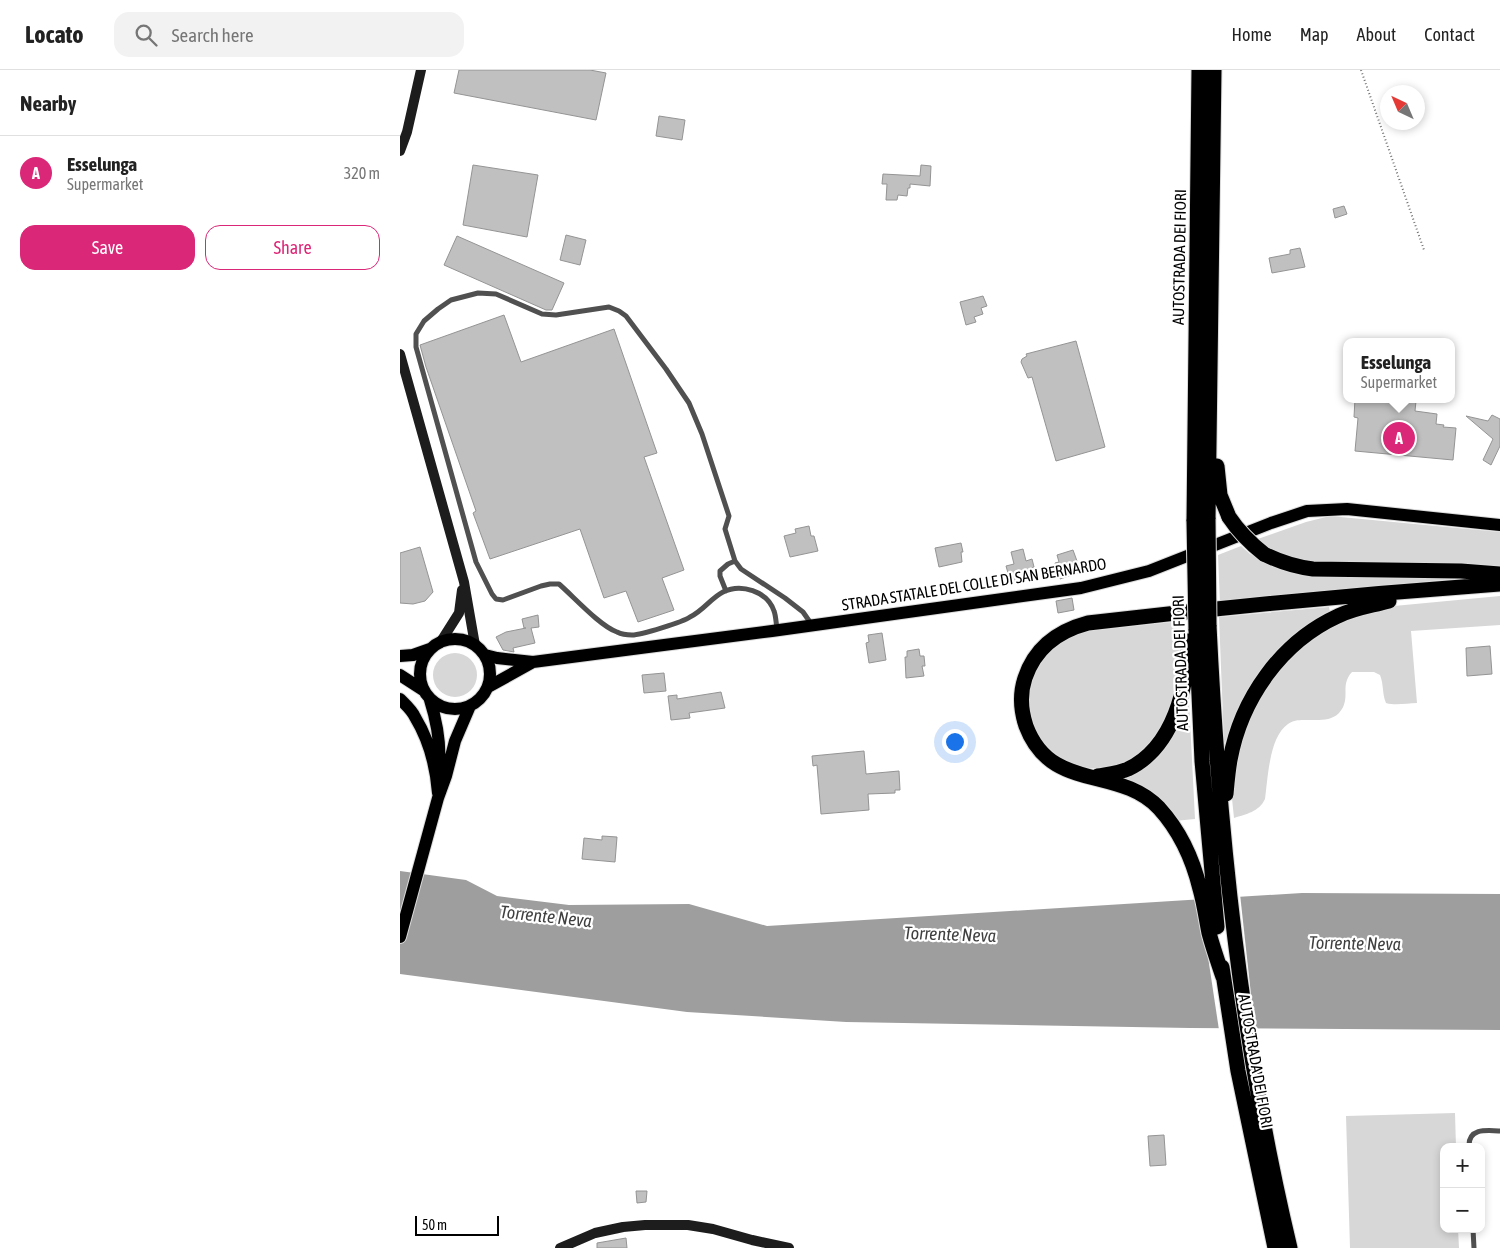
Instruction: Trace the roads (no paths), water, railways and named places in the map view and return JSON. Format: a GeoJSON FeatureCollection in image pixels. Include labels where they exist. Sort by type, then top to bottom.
{"type":"FeatureCollection","features":[{"type":"Feature","properties":{"kind":"highway","name":"AUTOSTRADA DEI FIORI"},"geometry":{"type":"LineString","coordinates":[[1198,627],[1201,520],[1199,70]]}},
{"type":"Feature","properties":{"kind":"highway","name":"AUTOSTRADA DEI FIORI"},"geometry":{"type":"LineString","coordinates":[[1214,70],[1210,388],[1201,520],[1194,569],[1198,627],[1214,724],[1215,835],[1223,977],[1238,1071],[1275,1215],[1290,1248]]}},
{"type":"Feature","properties":{"kind":"highway"},"geometry":{"type":"LineString","coordinates":[[1210,388],[1217,436],[1220,495],[1229,517],[1238,530],[1264,554],[1299,568],[1461,571],[1500,574]]}},
{"type":"Feature","properties":{"kind":"highway"},"geometry":{"type":"LineString","coordinates":[[1223,977],[1209,934],[1200,889],[1187,851],[1158,808],[1138,792],[1127,787],[1070,772],[1050,761],[1034,743],[1024,720],[1022,696],[1026,672],[1039,651],[1060,634],[1076,626],[1106,621],[1178,612],[1500,584]]}},
{"type":"Feature","properties":{"kind":"highway"},"geometry":{"type":"LineString","coordinates":[[1215,835],[1232,748],[1241,721],[1253,695],[1272,668],[1295,644],[1326,622],[1352,610],[1423,590]]}},
{"type":"Feature","properties":{"kind":"highway"},"geometry":{"type":"LineString","coordinates":[[1089,777],[1118,773],[1137,764],[1149,754],[1162,738],[1182,696],[1186,666],[1198,627]]}},
{"type":"Feature","properties":{"kind":"highway","name":"AUTOSTRADA DEI FIORI"},"geometry":{"type":"LineString","coordinates":[[1215,835],[1264,1130],[1275,1215],[1275,1248]]}},
{"type":"Feature","properties":{"kind":"main road","name":"STRADA STATALE DEL COLLE DI SAN BERNARDO"},"geometry":{"type":"LineString","coordinates":[[485,655],[533,662],[812,626],[1081,588],[1149,571],[1198,553],[1271,522],[1307,511],[1347,509],[1500,525]]}},
{"type":"Feature","properties":{"kind":"main road"},"geometry":{"type":"LineString","coordinates":[[400,656],[413,654],[452,639],[464,640],[475,646],[485,655],[489,665],[490,676],[484,695],[477,702],[458,710],[447,709],[437,705],[427,695],[400,676]]}},
{"type":"Feature","properties":{"kind":"main road"},"geometry":{"type":"LineString","coordinates":[[435,646],[424,658],[420,668],[420,679],[436,718],[440,742],[437,780]]}},
{"type":"Feature","properties":{"kind":"main road","name":"STRADA STATALE DEL COLLE DI SAN BERNARDO"},"geometry":{"type":"LineString","coordinates":[[488,687],[533,662]]}},
{"type":"Feature","properties":{"kind":"main road"},"geometry":{"type":"LineString","coordinates":[[400,698],[415,716],[429,745],[437,780],[438,798]]}},
{"type":"Feature","properties":{"kind":"main road"},"geometry":{"type":"LineString","coordinates":[[400,937],[455,741],[470,706]]}},
{"type":"Feature","properties":{"kind":"street"},"geometry":{"type":"LineString","coordinates":[[400,151],[407,132],[421,70]]}},
{"type":"Feature","properties":{"kind":"street"},"geometry":{"type":"LineString","coordinates":[[400,354],[464,582],[475,646]]}},
{"type":"Feature","properties":{"kind":"street"},"geometry":{"type":"LineString","coordinates":[[435,646],[459,613],[464,582]]}},
{"type":"Feature","properties":{"kind":"street"},"geometry":{"type":"LineString","coordinates":[[560,1248],[595,1233],[623,1227],[645,1225],[688,1225],[713,1229],[789,1248]]}},
{"type":"Feature","properties":{"kind":"lane"},"geometry":{"type":"LineString","coordinates":[[777,630],[775,611],[770,602],[752,590],[742,588],[732,588],[714,597],[692,617],[633,635],[617,632],[603,625],[559,584],[550,584],[503,600],[496,599],[476,562],[416,347],[416,334],[424,321],[451,300],[478,293],[496,294],[542,314],[556,316],[609,307],[626,316],[689,403],[702,434],[729,516],[725,529],[735,561],[741,569],[803,612],[812,626]]}},
{"type":"Feature","properties":{"kind":"lane"},"geometry":{"type":"LineString","coordinates":[[726,591],[720,576],[720,570],[735,561]]}},
{"type":"Feature","properties":{"kind":"lane"},"geometry":{"type":"LineString","coordinates":[[1469,1143],[1472,1135],[1480,1130],[1500,1130]]}},
{"type":"Feature","properties":{"kind":"lane"},"geometry":{"type":"LineString","coordinates":[[1473,1233],[1474,1248]]}},
{"type":"Feature","properties":{"kind":"water","name":"Torrente Neva"},"geometry":{"type":"Polygon","coordinates":[[[400,871],[466,880],[497,896],[569,905],[689,904],[767,926],[1302,893],[1500,894],[1500,1030],[1190,1028],[846,1022],[687,1012],[400,974],[400,871]]]}},
{"type":"Feature","properties":{"kind":"place","name":"Esselunga"},"geometry":{"type":"Point","coordinates":[1399,438]}}]}
